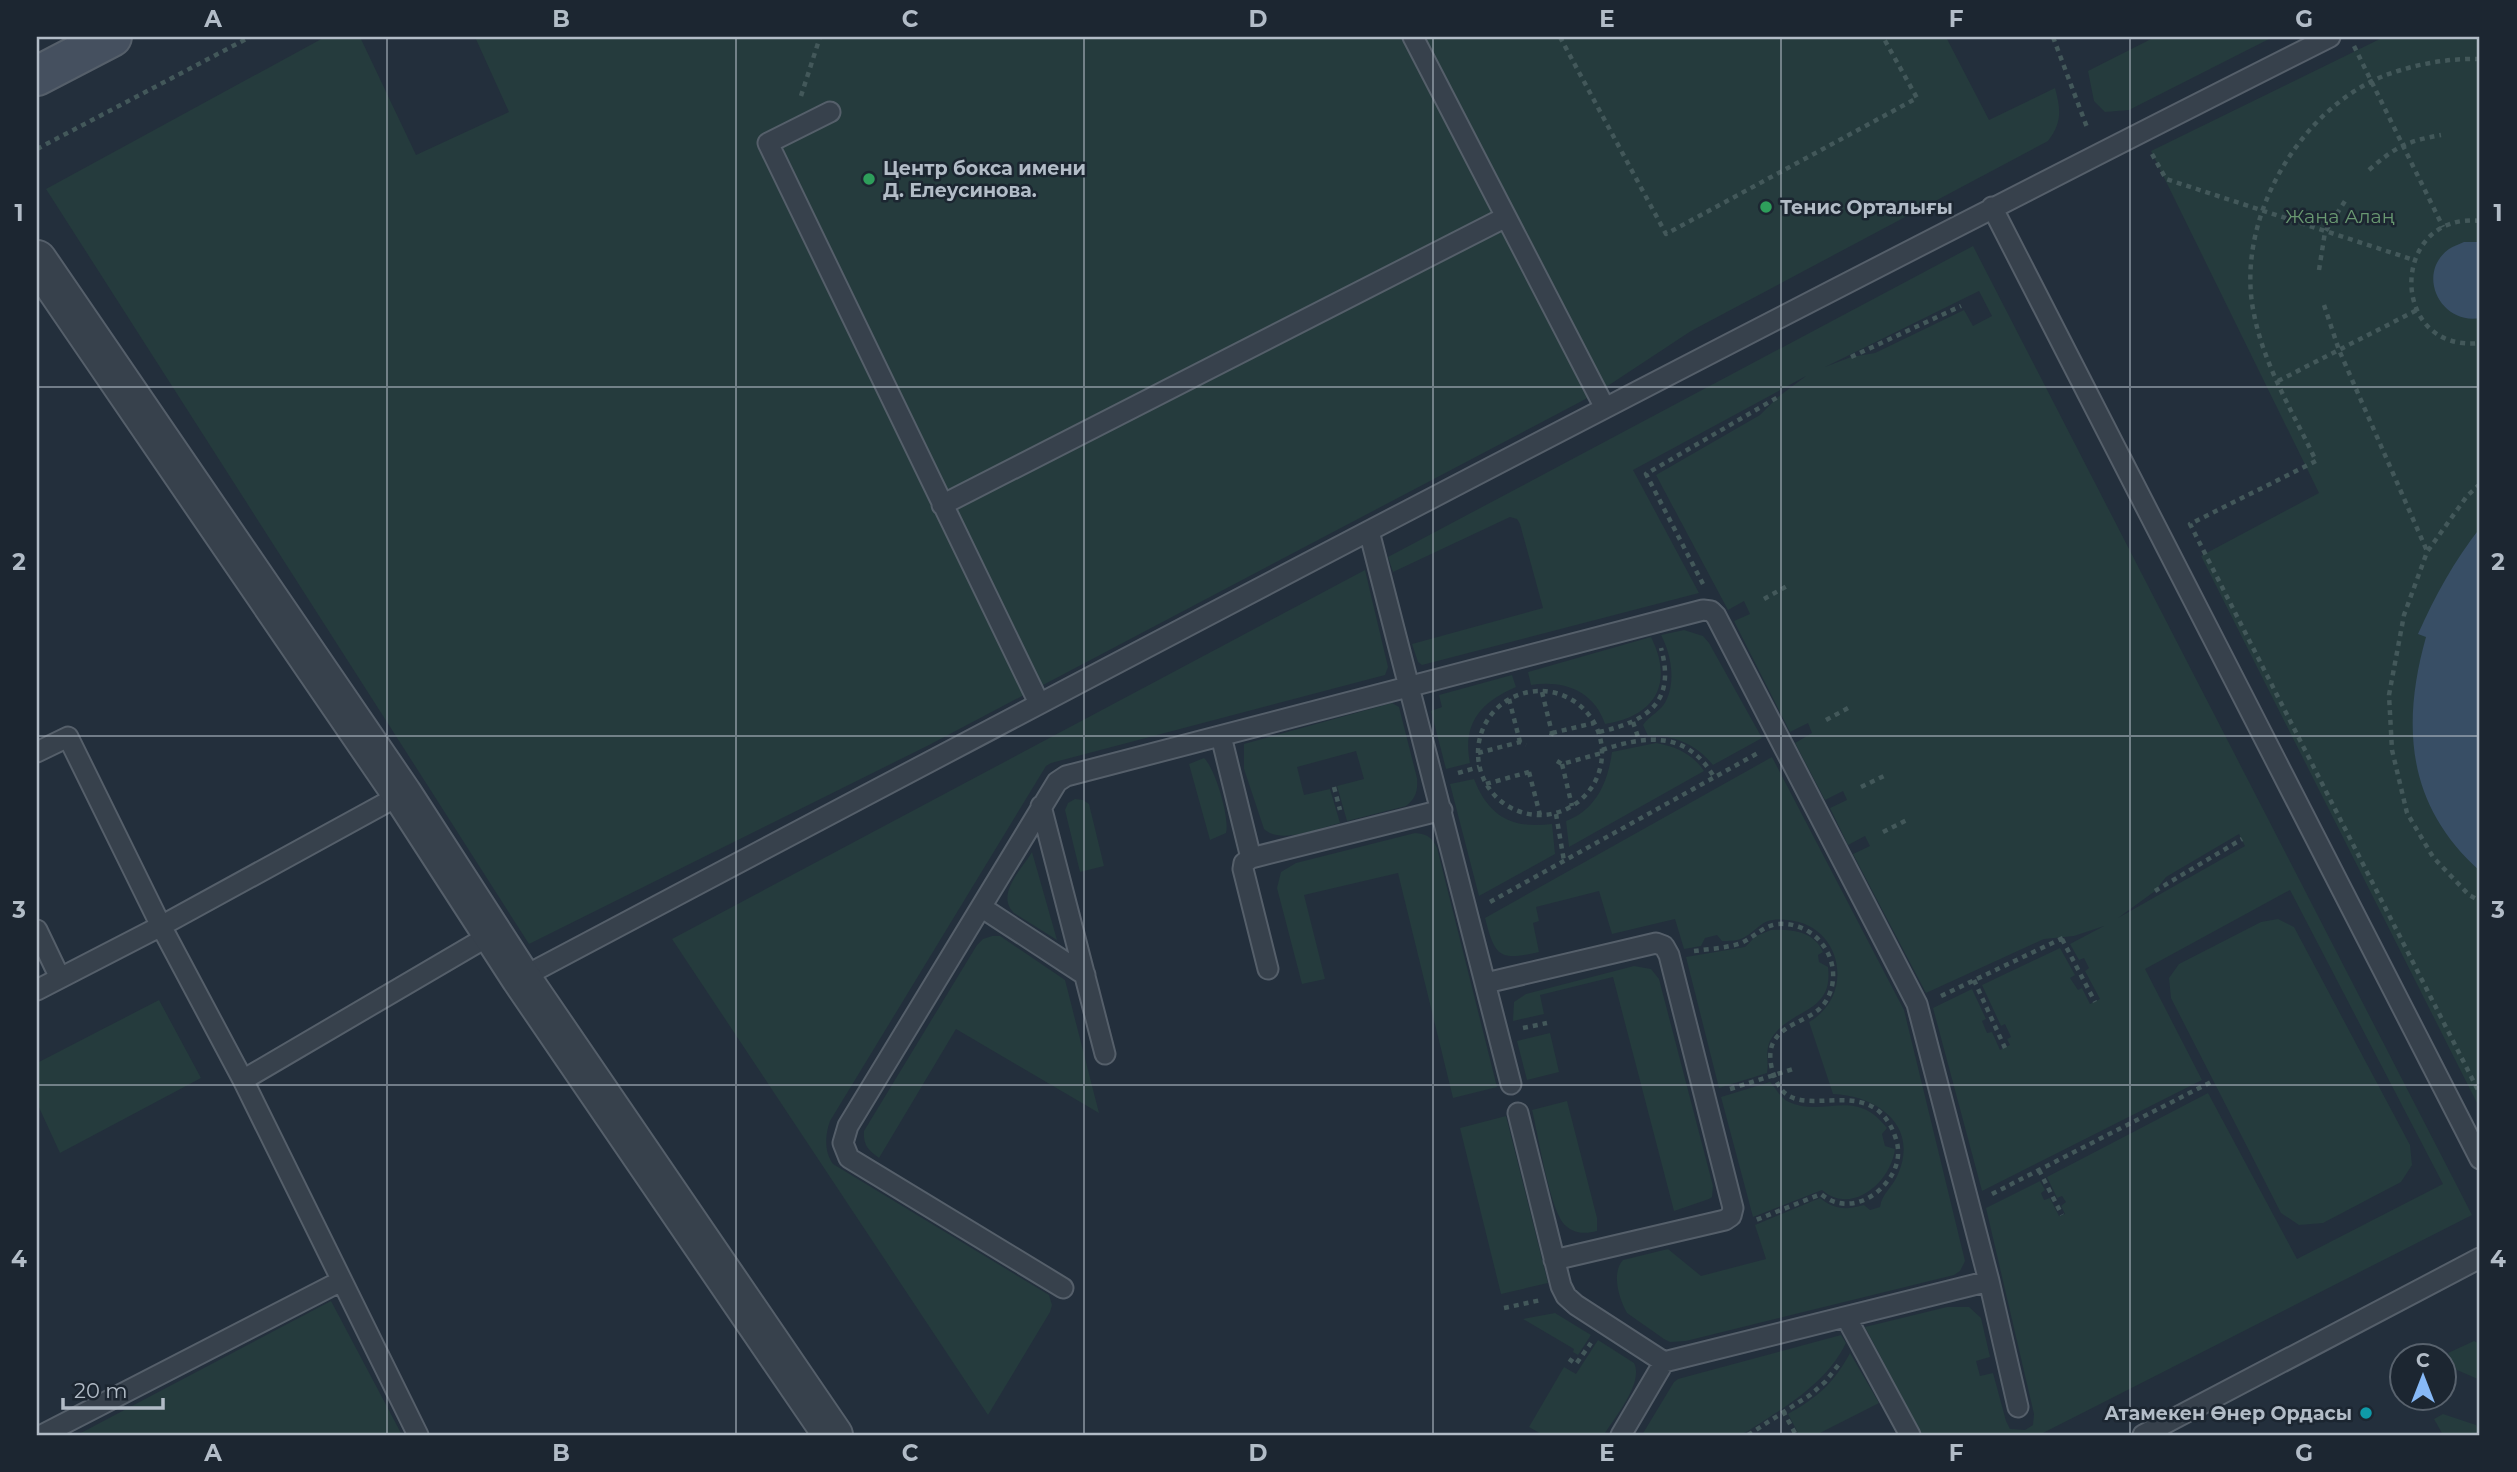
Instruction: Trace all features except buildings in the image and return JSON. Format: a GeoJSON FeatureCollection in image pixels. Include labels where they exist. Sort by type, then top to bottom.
{"type":"FeatureCollection","features":[{"type":"Feature","properties":{"kind":"main road"},"geometry":{"type":"LineString","coordinates":[[37,76],[112,37]]}},
{"type":"Feature","properties":{"kind":"street"},"geometry":{"type":"LineString","coordinates":[[37,260],[402,794],[492,934],[833,1435]]}},
{"type":"Feature","properties":{"kind":"lane"},"geometry":{"type":"LineString","coordinates":[[1413,37],[1605,408]]}},
{"type":"Feature","properties":{"kind":"lane"},"geometry":{"type":"LineString","coordinates":[[522,978],[1039,703],[1605,408],[1992,207],[2330,37]]}},
{"type":"Feature","properties":{"kind":"lane"},"geometry":{"type":"LineString","coordinates":[[830,112],[768,143],[1039,703]]}},
{"type":"Feature","properties":{"kind":"lane"},"geometry":{"type":"LineString","coordinates":[[1992,207],[2480,1159]]}},
{"type":"Feature","properties":{"kind":"lane"},"geometry":{"type":"LineString","coordinates":[[942,505],[1506,217]]}},
{"type":"Feature","properties":{"kind":"lane"},"geometry":{"type":"LineString","coordinates":[[1369,531],[1511,1083]]}},
{"type":"Feature","properties":{"kind":"lane"},"geometry":{"type":"LineString","coordinates":[[1063,1288],[849,1158],[843,1143],[848,1126],[1057,782],[1066,776],[1703,610],[1711,611],[1716,616],[1917,1004],[1989,1281],[2018,1407]]}},
{"type":"Feature","properties":{"kind":"lane"},"geometry":{"type":"LineString","coordinates":[[1221,736],[1251,858]]}},
{"type":"Feature","properties":{"kind":"lane"},"geometry":{"type":"LineString","coordinates":[[37,752],[68,737],[161,926],[243,1080],[418,1435]]}},
{"type":"Feature","properties":{"kind":"lane"},"geometry":{"type":"LineString","coordinates":[[37,990],[161,926],[402,794]]}},
{"type":"Feature","properties":{"kind":"lane"},"geometry":{"type":"LineString","coordinates":[[1041,806],[1105,1054]]}},
{"type":"Feature","properties":{"kind":"lane"},"geometry":{"type":"LineString","coordinates":[[1268,969],[1243,869],[1244,863],[1251,858],[1442,810]]}},
{"type":"Feature","properties":{"kind":"lane"},"geometry":{"type":"LineString","coordinates":[[981,907],[1085,975]]}},
{"type":"Feature","properties":{"kind":"lane"},"geometry":{"type":"LineString","coordinates":[[37,930],[60,978]]}},
{"type":"Feature","properties":{"kind":"lane"},"geometry":{"type":"LineString","coordinates":[[243,1080],[492,934]]}},
{"type":"Feature","properties":{"kind":"lane"},"geometry":{"type":"LineString","coordinates":[[1486,983],[1656,943],[1664,946],[1669,955],[1733,1208],[1731,1216],[1725,1220],[1554,1260]]}},
{"type":"Feature","properties":{"kind":"lane"},"geometry":{"type":"LineString","coordinates":[[1518,1113],[1554,1260],[1565,1294],[1576,1305],[1664,1362],[1851,1325],[1989,1281]]}},
{"type":"Feature","properties":{"kind":"lane"},"geometry":{"type":"LineString","coordinates":[[2143,1435],[2480,1258]]}},
{"type":"Feature","properties":{"kind":"lane"},"geometry":{"type":"LineString","coordinates":[[42,1435],[341,1281]]}},
{"type":"Feature","properties":{"kind":"lane"},"geometry":{"type":"LineString","coordinates":[[1851,1325],[1910,1435]]}},
{"type":"Feature","properties":{"kind":"lane"},"geometry":{"type":"LineString","coordinates":[[1621,1435],[1664,1362]]}},
{"type":"Feature","properties":{"kind":"path"},"geometry":{"type":"LineString","coordinates":[[37,149],[250,37]]}},
{"type":"Feature","properties":{"kind":"path"},"geometry":{"type":"LineString","coordinates":[[788,133],[820,37]]}},
{"type":"Feature","properties":{"kind":"path"},"geometry":{"type":"LineString","coordinates":[[1560,37],[1666,234],[1917,99],[1883,37]]}},
{"type":"Feature","properties":{"kind":"path"},"geometry":{"type":"LineString","coordinates":[[2053,37],[2097,154]]}},
{"type":"Feature","properties":{"kind":"path"},"geometry":{"type":"LineString","coordinates":[[2349,37],[2443,227]]}},
{"type":"Feature","properties":{"kind":"path"},"geometry":{"type":"LineString","coordinates":[[2480,60],[2423,64],[2372,82],[2319,120],[2295,149],[2262,211],[2255,233],[2250,272],[2253,314],[2278,380],[2316,461],[2190,524],[2480,1094]]}},
{"type":"Feature","properties":{"kind":"path"},"geometry":{"type":"LineString","coordinates":[[2369,170],[2388,153],[2411,141],[2441,135]]}},
{"type":"Feature","properties":{"kind":"path"},"geometry":{"type":"LineString","coordinates":[[2150,150],[2166,179],[2414,260]]}},
{"type":"Feature","properties":{"kind":"path"},"geometry":{"type":"LineString","coordinates":[[2319,270],[2325,232],[2347,198]]}},
{"type":"Feature","properties":{"kind":"path"},"geometry":{"type":"LineString","coordinates":[[2480,221],[2459,221],[2443,227],[2431,236],[2414,260],[2410,277],[2411,294],[2426,324],[2439,335],[2454,341],[2480,343]]}},
{"type":"Feature","properties":{"kind":"path"},"geometry":{"type":"LineString","coordinates":[[2324,305],[2339,350],[2427,552]]}},
{"type":"Feature","properties":{"kind":"path"},"geometry":{"type":"LineString","coordinates":[[1850,357],[1961,306]]}},
{"type":"Feature","properties":{"kind":"path"},"geometry":{"type":"LineString","coordinates":[[2278,380],[2417,310]]}},
{"type":"Feature","properties":{"kind":"path"},"geometry":{"type":"LineString","coordinates":[[1711,611],[1707,590],[1646,474],[1778,397]]}},
{"type":"Feature","properties":{"kind":"path"},"geometry":{"type":"LineString","coordinates":[[2480,484],[2467,496],[2427,552],[2404,615],[2389,695],[2392,750],[2407,813],[2433,857],[2469,895],[2480,901]]}},
{"type":"Feature","properties":{"kind":"path"},"geometry":{"type":"LineString","coordinates":[[1764,599],[1787,586]]}},
{"type":"Feature","properties":{"kind":"path"},"geometry":{"type":"LineString","coordinates":[[1599,732],[1633,722],[1657,704],[1663,694],[1666,668],[1661,646]]}},
{"type":"Feature","properties":{"kind":"path"},"geometry":{"type":"LineString","coordinates":[[1542,692],[1551,735],[1594,723]]}},
{"type":"Feature","properties":{"kind":"path"},"geometry":{"type":"LineString","coordinates":[[1542,692],[1572,700],[1585,710],[1599,732],[1602,752],[1600,769],[1585,796],[1556,814],[1539,815],[1508,807],[1495,797],[1479,767],[1478,754],[1483,728],[1490,717],[1509,699],[1525,693],[1542,692]]}},
{"type":"Feature","properties":{"kind":"path"},"geometry":{"type":"LineString","coordinates":[[1478,754],[1523,743],[1509,699]]}},
{"type":"Feature","properties":{"kind":"path"},"geometry":{"type":"LineString","coordinates":[[1826,720],[1850,707]]}},
{"type":"Feature","properties":{"kind":"path"},"geometry":{"type":"LineString","coordinates":[[1633,722],[1639,740]]}},
{"type":"Feature","properties":{"kind":"path"},"geometry":{"type":"LineString","coordinates":[[1572,806],[1559,762],[1639,740],[1656,739],[1682,746],[1702,760],[1714,778]]}},
{"type":"Feature","properties":{"kind":"path"},"geometry":{"type":"LineString","coordinates":[[1468,915],[1781,741]]}},
{"type":"Feature","properties":{"kind":"path"},"geometry":{"type":"LineString","coordinates":[[1486,784],[1531,770],[1539,815]]}},
{"type":"Feature","properties":{"kind":"path"},"geometry":{"type":"LineString","coordinates":[[1861,788],[1885,775]]}},
{"type":"Feature","properties":{"kind":"path"},"geometry":{"type":"LineString","coordinates":[[1556,814],[1564,861]]}},
{"type":"Feature","properties":{"kind":"path"},"geometry":{"type":"LineString","coordinates":[[1883,832],[1909,819]]}},
{"type":"Feature","properties":{"kind":"path"},"geometry":{"type":"LineString","coordinates":[[2155,891],[2242,839]]}},
{"type":"Feature","properties":{"kind":"path"},"geometry":{"type":"LineString","coordinates":[[1669,955],[1740,944],[1759,930],[1782,924],[1804,929],[1818,936],[1825,946],[1833,973],[1832,988],[1815,1014],[1788,1027],[1773,1043],[1770,1055],[1774,1075],[1783,1092],[1791,1098],[1803,1101],[1853,1100],[1878,1111],[1890,1122],[1899,1149],[1894,1173],[1878,1192],[1860,1202],[1836,1203],[1821,1194],[1754,1221],[1725,1220]]}},
{"type":"Feature","properties":{"kind":"path"},"geometry":{"type":"LineString","coordinates":[[1917,1004],[1930,1001],[2064,937],[2095,1002]]}},
{"type":"Feature","properties":{"kind":"path"},"geometry":{"type":"LineString","coordinates":[[1974,980],[2005,1048]]}},
{"type":"Feature","properties":{"kind":"path"},"geometry":{"type":"LineString","coordinates":[[1705,1097],[1793,1069]]}},
{"type":"Feature","properties":{"kind":"path"},"geometry":{"type":"LineString","coordinates":[[1984,1198],[2213,1081]]}},
{"type":"Feature","properties":{"kind":"path"},"geometry":{"type":"LineString","coordinates":[[2142,1118],[2147,1125]]}},
{"type":"Feature","properties":{"kind":"path"},"geometry":{"type":"LineString","coordinates":[[2039,1170],[2062,1214]]}},
{"type":"Feature","properties":{"kind":"path"},"geometry":{"type":"LineString","coordinates":[[1504,1308],[1565,1294]]}},
{"type":"Feature","properties":{"kind":"path"},"geometry":{"type":"LineString","coordinates":[[1748,1435],[1810,1395],[1825,1382],[1839,1366],[1851,1325]]}},
{"type":"Feature","properties":{"kind":"path"},"geometry":{"type":"LineString","coordinates":[[1783,1411],[1796,1435]]}},
{"type":"Feature","properties":{"kind":"green space"},"geometry":{"type":"Polygon","coordinates":[[[325,37],[360,37],[416,155],[509,112],[475,37],[1946,37],[1989,120],[2055,88],[2059,116],[2048,141],[1691,331],[1597,393],[929,745],[529,944],[46,189],[325,37]]]}},
{"type":"Feature","properties":{"kind":"green space"},"geometry":{"type":"Polygon","coordinates":[[[2155,37],[2273,37],[2129,110],[2105,112],[2094,101],[2088,71],[2155,37]]]}},
{"type":"Feature","properties":{"kind":"green space","name":"Жаңа Алаң"},"geometry":{"type":"Polygon","coordinates":[[[2384,37],[2480,37],[2480,1109],[2201,556],[2319,493],[2151,151],[2384,37]]]}},
{"type":"Feature","properties":{"kind":"green space"},"geometry":{"type":"Polygon","coordinates":[[[1973,246],[2472,1215],[2039,1435],[1922,1435],[1865,1327],[1947,1307],[1969,1307],[1981,1318],[1990,1357],[1976,1361],[1980,1376],[1993,1373],[2010,1429],[2025,1430],[2033,1425],[2034,1414],[1986,1208],[2040,1181],[2045,1190],[2041,1193],[2044,1200],[2050,1198],[2059,1216],[2065,1214],[2061,1206],[2066,1202],[2062,1196],[2057,1198],[2047,1177],[2208,1093],[2297,1259],[2443,1184],[2290,890],[2145,969],[2202,1080],[1982,1191],[1933,1008],[1972,989],[1986,1019],[1982,1021],[1987,1033],[1992,1032],[2000,1050],[2010,1045],[2007,1039],[2011,1037],[2005,1024],[2001,1026],[1982,985],[2060,948],[2075,975],[2070,978],[2078,990],[2082,988],[2090,1004],[2100,999],[2085,971],[2089,968],[2084,958],[2079,960],[2070,944],[2104,926],[2074,936],[2044,939],[1926,993],[1853,854],[1870,846],[1865,836],[1848,845],[1830,808],[1847,800],[1843,791],[1825,800],[1795,743],[1812,733],[1808,723],[1790,732],[1734,621],[1750,614],[1744,601],[1728,610],[1656,475],[1760,415],[1806,376],[1633,470],[1699,593],[1422,665],[1418,662],[1412,644],[1543,608],[1520,524],[1517,519],[1510,517],[1393,572],[1388,557],[1973,246]],[[1979,291],[1825,367],[1851,357],[1875,353],[1964,310],[1973,326],[1992,316],[1979,291]],[[2239,834],[2166,877],[2155,891],[2118,918],[2245,846],[2239,834]]]}},
{"type":"Feature","properties":{"kind":"green space"},"geometry":{"type":"Polygon","coordinates":[[[1365,570],[1388,667],[1385,675],[1046,766],[830,1121],[826,1143],[833,1164],[1049,1295],[1052,1305],[1050,1312],[988,1415],[672,939],[1365,570]]]}},
{"type":"Feature","properties":{"kind":"green space"},"geometry":{"type":"Polygon","coordinates":[[[1684,630],[1703,636],[1709,643],[1762,738],[1713,765],[1700,752],[1684,742],[1648,736],[1643,725],[1664,705],[1671,685],[1670,659],[1661,635],[1684,630]]]}},
{"type":"Feature","properties":{"kind":"green space"},"geometry":{"type":"Polygon","coordinates":[[[1651,637],[1661,669],[1656,695],[1637,714],[1623,720],[1605,724],[1593,703],[1566,686],[1531,685],[1528,672],[1651,637]]]}},
{"type":"Feature","properties":{"kind":"green space"},"geometry":{"type":"Polygon","coordinates":[[[1512,675],[1516,687],[1484,707],[1472,725],[1468,749],[1470,763],[1446,769],[1431,711],[1442,707],[1439,695],[1512,675]]]}},
{"type":"Feature","properties":{"kind":"green space"},"geometry":{"type":"Polygon","coordinates":[[[1392,703],[1399,707],[1417,778],[1416,794],[1406,806],[1347,821],[1337,786],[1364,779],[1356,751],[1297,767],[1304,795],[1330,789],[1340,823],[1280,836],[1264,829],[1244,769],[1244,744],[1392,703]]]}},
{"type":"Feature","properties":{"kind":"green space"},"geometry":{"type":"Polygon","coordinates":[[[1656,743],[1683,752],[1695,760],[1704,771],[1569,847],[1566,821],[1585,810],[1599,794],[1612,752],[1656,743]]]}},
{"type":"Feature","properties":{"kind":"green space"},"geometry":{"type":"Polygon","coordinates":[[[1772,757],[1904,1010],[1965,1261],[1960,1271],[1954,1275],[1686,1341],[1670,1342],[1627,1313],[1621,1301],[1617,1279],[1619,1265],[1623,1260],[1668,1249],[1701,1276],[1766,1259],[1755,1225],[1820,1198],[1841,1208],[1864,1205],[1870,1210],[1880,1207],[1898,1174],[1903,1157],[1899,1128],[1879,1108],[1850,1096],[1833,1094],[1809,1022],[1824,1010],[1833,995],[1837,979],[1836,962],[1831,947],[1820,934],[1806,924],[1787,920],[1766,922],[1738,940],[1722,941],[1717,935],[1705,938],[1701,946],[1684,949],[1675,919],[1612,934],[1599,891],[1536,907],[1539,921],[1533,923],[1539,952],[1515,956],[1501,953],[1492,941],[1485,918],[1772,757]]]}},
{"type":"Feature","properties":{"kind":"green space"},"geometry":{"type":"Polygon","coordinates":[[[1204,758],[1217,782],[1227,826],[1226,833],[1210,840],[1189,764],[1204,758]]]}},
{"type":"Feature","properties":{"kind":"green space"},"geometry":{"type":"Polygon","coordinates":[[[1474,779],[1487,803],[1504,818],[1525,824],[1552,824],[1555,854],[1479,896],[1450,784],[1474,779]]]}},
{"type":"Feature","properties":{"kind":"green space"},"geometry":{"type":"Polygon","coordinates":[[[1075,799],[1089,804],[1104,866],[1080,872],[1065,810],[1068,803],[1075,799]]]}},
{"type":"Feature","properties":{"kind":"green space"},"geometry":{"type":"Polygon","coordinates":[[[1415,833],[1429,837],[1437,848],[1497,1087],[1453,1098],[1398,873],[1304,895],[1325,979],[1302,984],[1277,888],[1281,872],[1296,863],[1415,833]]]}},
{"type":"Feature","properties":{"kind":"green space"},"geometry":{"type":"Polygon","coordinates":[[[1032,852],[1057,940],[1014,913],[1009,906],[1007,898],[1012,882],[1032,852]]]}},
{"type":"Feature","properties":{"kind":"green space"},"geometry":{"type":"Polygon","coordinates":[[[2278,919],[2294,927],[2410,1145],[2412,1165],[2401,1182],[2323,1223],[2299,1225],[2281,1213],[2171,998],[2169,978],[2179,964],[2261,922],[2278,919]]]}},
{"type":"Feature","properties":{"kind":"green space"},"geometry":{"type":"Polygon","coordinates":[[[1771,930],[1794,931],[1814,940],[1823,952],[1818,955],[1819,962],[1828,967],[1828,983],[1817,1003],[1778,1030],[1770,1041],[1767,1073],[1719,1088],[1686,957],[1745,947],[1756,936],[1771,930]]]}},
{"type":"Feature","properties":{"kind":"green space"},"geometry":{"type":"Polygon","coordinates":[[[992,936],[1000,936],[1065,980],[1099,1113],[956,1029],[879,1158],[867,1147],[864,1131],[977,945],[992,936]]]}},
{"type":"Feature","properties":{"kind":"green space"},"geometry":{"type":"Polygon","coordinates":[[[1634,966],[1651,969],[1659,979],[1713,1186],[1712,1197],[1709,1199],[1674,1211],[1613,977],[1540,995],[1544,1014],[1513,1021],[1514,1002],[1526,994],[1634,966]]]}},
{"type":"Feature","properties":{"kind":"green space"},"geometry":{"type":"Polygon","coordinates":[[[159,1000],[201,1078],[60,1153],[37,1103],[37,1063],[159,1000]]]}},
{"type":"Feature","properties":{"kind":"green space"},"geometry":{"type":"Polygon","coordinates":[[[1550,1033],[1559,1072],[1527,1080],[1517,1041],[1550,1033]]]}},
{"type":"Feature","properties":{"kind":"green space"},"geometry":{"type":"Polygon","coordinates":[[[1770,1082],[1789,1102],[1815,1107],[1851,1106],[1863,1108],[1875,1115],[1887,1128],[1882,1134],[1885,1146],[1895,1149],[1886,1173],[1878,1183],[1857,1197],[1834,1197],[1822,1190],[1753,1217],[1721,1097],[1770,1082]]]}},
{"type":"Feature","properties":{"kind":"green space"},"geometry":{"type":"Polygon","coordinates":[[[1567,1101],[1597,1218],[1597,1231],[1593,1232],[1573,1231],[1560,1218],[1545,1172],[1532,1110],[1567,1101]]]}},
{"type":"Feature","properties":{"kind":"green space"},"geometry":{"type":"Polygon","coordinates":[[[1506,1116],[1548,1283],[1501,1294],[1460,1128],[1506,1116]]]}},
{"type":"Feature","properties":{"kind":"green space"},"geometry":{"type":"Polygon","coordinates":[[[331,1301],[402,1435],[77,1435],[331,1301]]]}},
{"type":"Feature","properties":{"kind":"green space"},"geometry":{"type":"Polygon","coordinates":[[[1555,1313],[1591,1335],[1578,1355],[1573,1352],[1574,1349],[1523,1319],[1555,1313]]]}},
{"type":"Feature","properties":{"kind":"green space"},"geometry":{"type":"Polygon","coordinates":[[[1841,1335],[1846,1343],[1838,1358],[1816,1383],[1748,1431],[1740,1435],[1642,1435],[1678,1379],[1841,1335]]]}},
{"type":"Feature","properties":{"kind":"green space"},"geometry":{"type":"Polygon","coordinates":[[[1598,1340],[1634,1363],[1636,1371],[1627,1400],[1604,1435],[1543,1435],[1529,1427],[1564,1367],[1576,1374],[1598,1340]]]}},
{"type":"Feature","properties":{"kind":"green space"},"geometry":{"type":"Polygon","coordinates":[[[2474,1341],[2480,1344],[2480,1380],[2458,1370],[2458,1348],[2474,1341]]]}},
{"type":"Feature","properties":{"kind":"green space"},"geometry":{"type":"Polygon","coordinates":[[[1850,1353],[1879,1403],[1816,1435],[1799,1435],[1788,1414],[1824,1388],[1838,1373],[1850,1353]]]}},
{"type":"Feature","properties":{"kind":"green space"},"geometry":{"type":"Polygon","coordinates":[[[2443,1414],[2476,1425],[2480,1435],[2443,1435],[2434,1419],[2443,1414]]]}},
{"type":"Feature","properties":{"kind":"water"},"geometry":{"type":"Polygon","coordinates":[[[2464,242],[2480,242],[2480,318],[2466,318],[2454,314],[2437,296],[2434,284],[2434,271],[2439,259],[2449,249],[2464,242]]]}},
{"type":"Feature","properties":{"kind":"water"},"geometry":{"type":"Polygon","coordinates":[[[2480,528],[2480,871],[2456,846],[2437,820],[2424,792],[2416,763],[2413,733],[2418,670],[2426,637],[2418,634],[2446,579],[2480,528]]]}},
{"type":"Feature","properties":{"kind":"place","name":"Центр бокса имени Д. Елеусинова."},"geometry":{"type":"Point","coordinates":[869,179]}},
{"type":"Feature","properties":{"kind":"place","name":"Тенис Орталығы"},"geometry":{"type":"Point","coordinates":[1766,207]}},
{"type":"Feature","properties":{"kind":"place","name":"Атамекен Өнер Ордасы"},"geometry":{"type":"Point","coordinates":[2366,1413]}}]}
